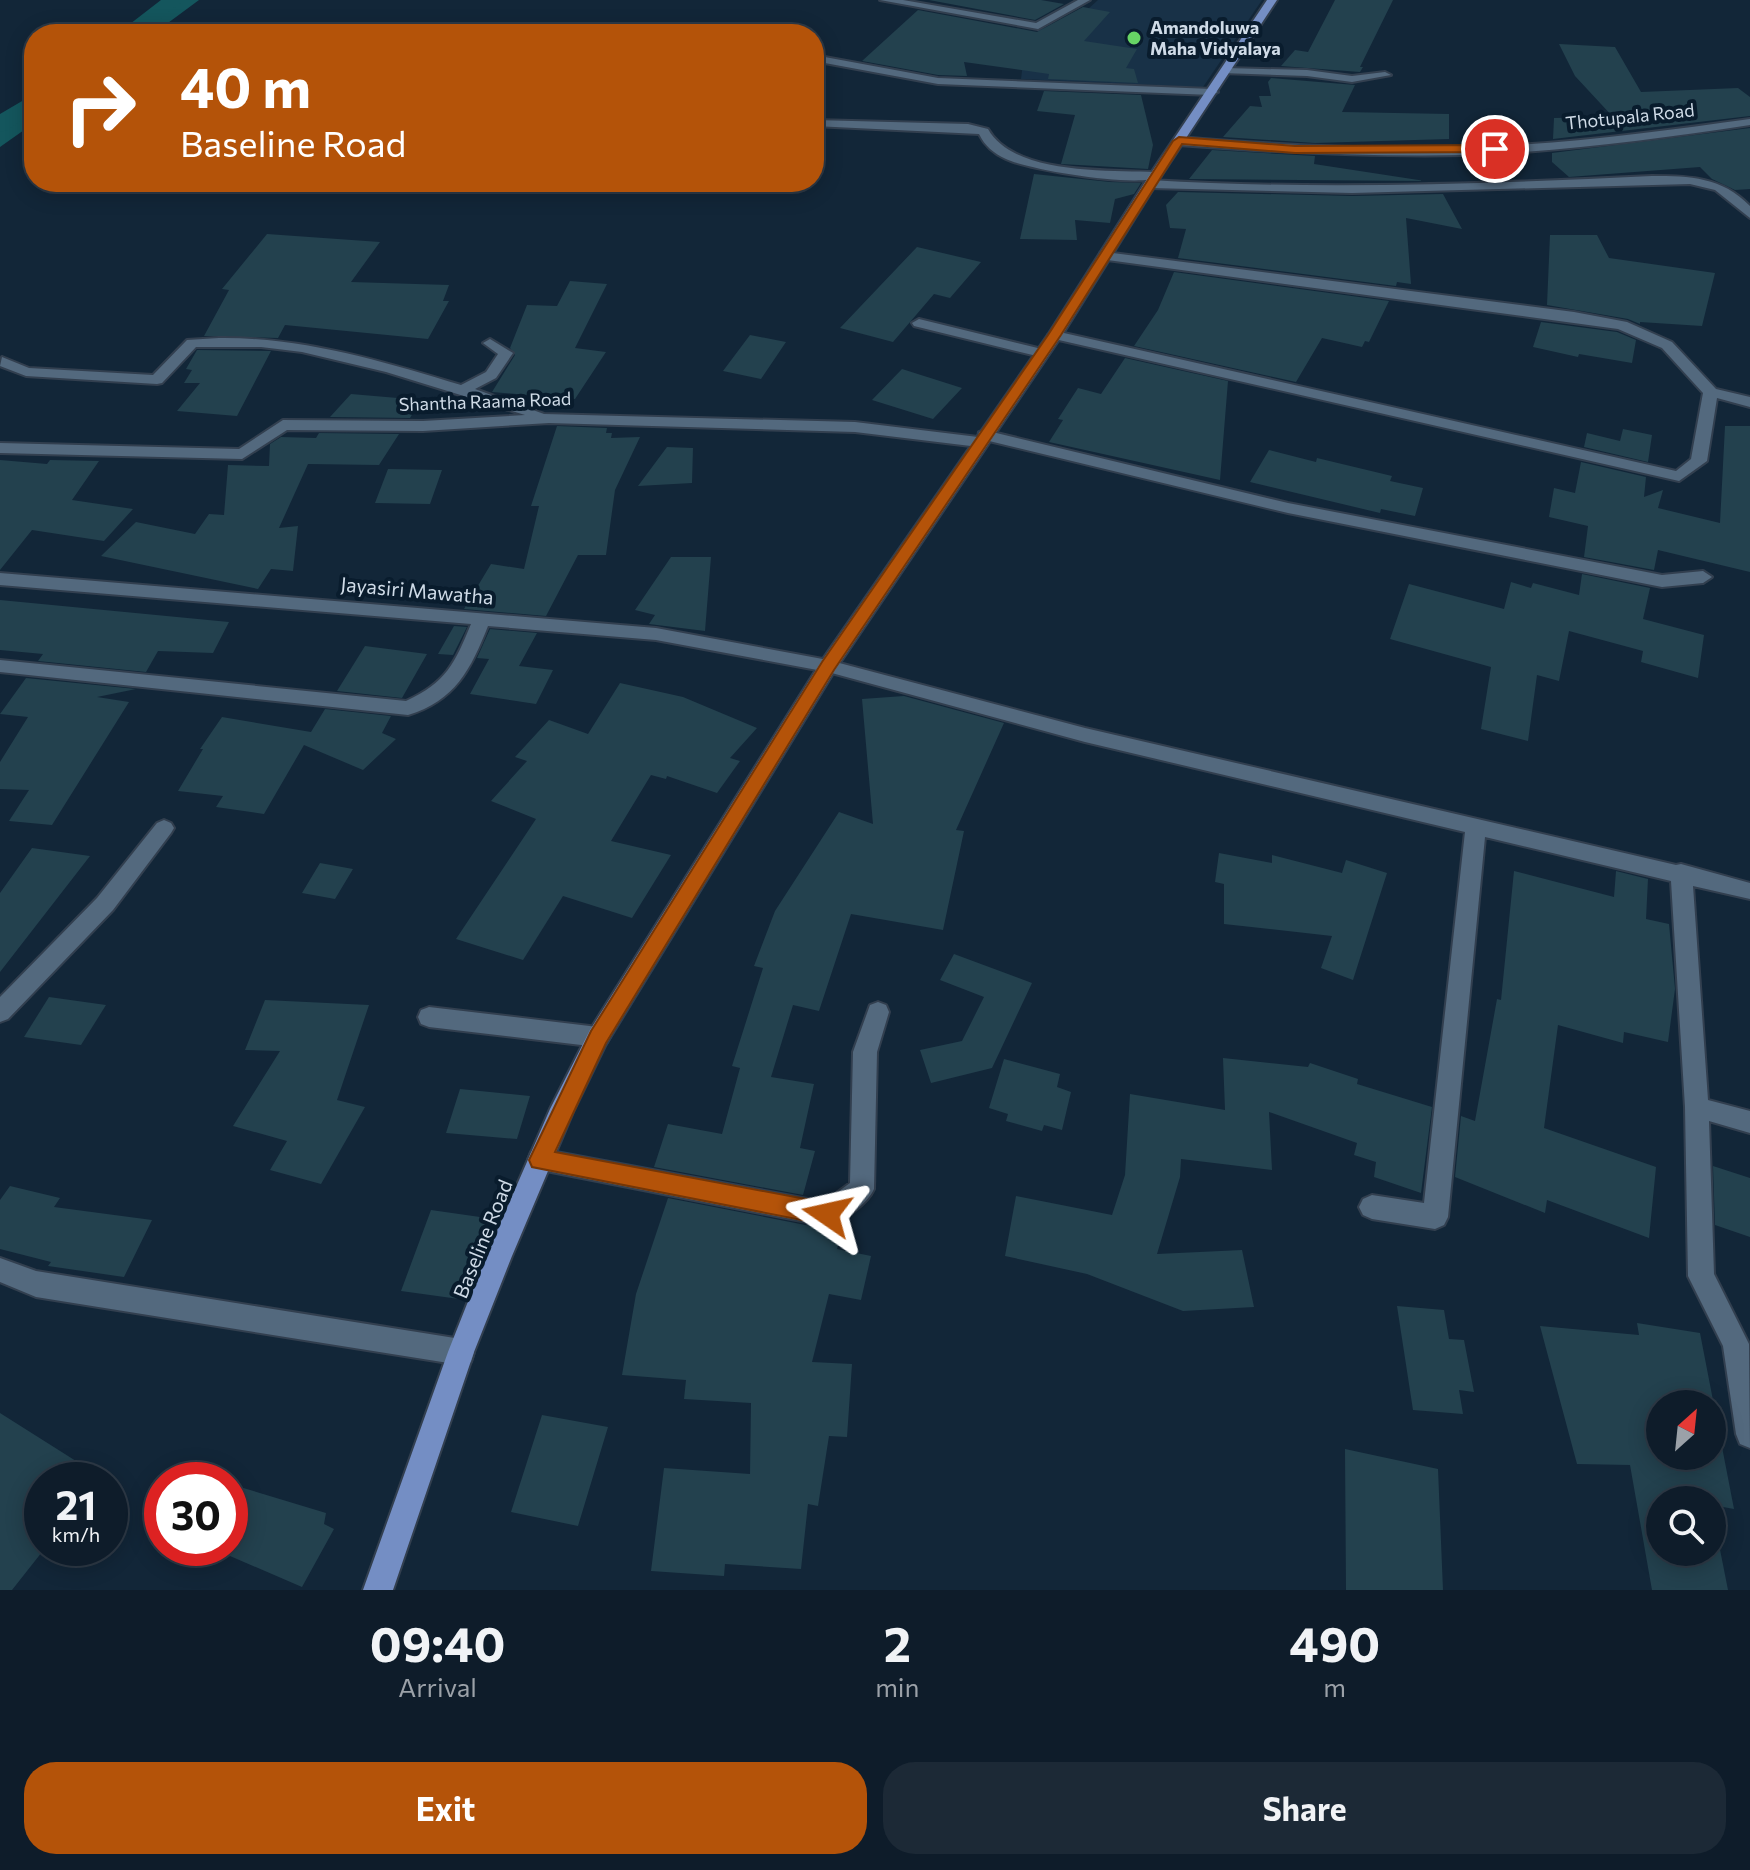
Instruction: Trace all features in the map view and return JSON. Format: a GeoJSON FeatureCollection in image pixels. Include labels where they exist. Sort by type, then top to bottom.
{"type":"FeatureCollection","features":[{"type":"Feature","properties":{"kind":"main road","name":"Baseline Road"},"geometry":{"type":"LineString","coordinates":[[378,1590],[461,1352],[540,1160],[598,1037],[828,666],[1055,335],[1152,180],[1272,0]]}},
{"type":"Feature","properties":{"kind":"street"},"geometry":{"type":"LineString","coordinates":[[885,0],[1038,26],[1085,0]]}},
{"type":"Feature","properties":{"kind":"street"},"geometry":{"type":"LineString","coordinates":[[824,60],[938,81],[1212,92]]}},
{"type":"Feature","properties":{"kind":"street"},"geometry":{"type":"LineString","coordinates":[[1226,71],[1307,73],[1352,79],[1385,75]]}},
{"type":"Feature","properties":{"kind":"street","name":"Thotupala Road"},"geometry":{"type":"LineString","coordinates":[[1179,141],[1295,150],[1467,151],[1635,138],[1750,122]]}},
{"type":"Feature","properties":{"kind":"street"},"geometry":{"type":"LineString","coordinates":[[824,123],[968,128],[984,131],[993,147],[1022,160],[1073,171],[1251,191],[1581,186],[1684,180],[1707,183],[1728,191],[1750,214]]}},
{"type":"Feature","properties":{"kind":"street"},"geometry":{"type":"LineString","coordinates":[[1105,256],[1574,316],[1622,325],[1667,345],[1711,392],[1750,402]]}},
{"type":"Feature","properties":{"kind":"street"},"geometry":{"type":"LineString","coordinates":[[919,323],[1041,353]]}},
{"type":"Feature","properties":{"kind":"street"},"geometry":{"type":"LineString","coordinates":[[1055,335],[1679,476],[1699,461],[1711,392]]}},
{"type":"Feature","properties":{"kind":"street"},"geometry":{"type":"LineString","coordinates":[[2,361],[26,372],[157,380],[192,343],[238,342],[299,347],[463,390],[549,418]]}},
{"type":"Feature","properties":{"kind":"street"},"geometry":{"type":"LineString","coordinates":[[463,390],[491,375],[506,353],[490,343]]}},
{"type":"Feature","properties":{"kind":"street","name":"Shantha Raama Road"},"geometry":{"type":"LineString","coordinates":[[0,448],[242,454],[283,425],[423,426],[549,418],[855,427],[982,438],[1288,508],[1662,581],[1703,577]]}},
{"type":"Feature","properties":{"kind":"street","name":"Jayasiri Mawatha"},"geometry":{"type":"LineString","coordinates":[[0,579],[656,634],[828,666],[1085,735],[1681,872],[1750,891]]}},
{"type":"Feature","properties":{"kind":"street"},"geometry":{"type":"LineString","coordinates":[[0,666],[408,708],[437,695],[464,663],[482,619]]}},
{"type":"Feature","properties":{"kind":"street"},"geometry":{"type":"LineString","coordinates":[[1372,1207],[1435,1217],[1476,826]]}},
{"type":"Feature","properties":{"kind":"street"},"geometry":{"type":"LineString","coordinates":[[0,1012],[105,904],[164,828]]}},
{"type":"Feature","properties":{"kind":"street"},"geometry":{"type":"LineString","coordinates":[[1681,872],[1697,1107],[1701,1276],[1736,1344],[1750,1434]]}},
{"type":"Feature","properties":{"kind":"street"},"geometry":{"type":"LineString","coordinates":[[540,1160],[827,1214],[862,1189],[865,1052],[878,1012]]}},
{"type":"Feature","properties":{"kind":"street"},"geometry":{"type":"LineString","coordinates":[[429,1017],[598,1037]]}},
{"type":"Feature","properties":{"kind":"street"},"geometry":{"type":"LineString","coordinates":[[1697,1107],[1750,1122]]}},
{"type":"Feature","properties":{"kind":"street"},"geometry":{"type":"LineString","coordinates":[[0,1270],[36,1284],[461,1352]]}},
{"type":"Feature","properties":{"kind":"shaded area"},"geometry":{"type":"Polygon","coordinates":[[[174,0],[199,0],[167,24],[142,24],[174,0]]]}},
{"type":"Feature","properties":{"kind":"shaded area","name":"Amandoluwa Maha Vidyalaya"},"geometry":{"type":"Polygon","coordinates":[[[1098,0],[1262,0],[1203,87],[1021,79],[1025,47],[1039,30],[1087,10],[1098,0]]]}},
{"type":"Feature","properties":{"kind":"shaded area"},"geometry":{"type":"Polygon","coordinates":[[[24,108],[24,130],[0,147],[0,125],[24,108]]]}},
{"type":"Feature","properties":{"kind":"building"},"geometry":{"type":"Polygon","coordinates":[[[929,0],[1041,0],[1064,4],[1035,20],[929,0]]]}},
{"type":"Feature","properties":{"kind":"building"},"geometry":{"type":"Polygon","coordinates":[[[1335,0],[1393,0],[1360,72],[1281,66],[1295,50],[1308,52],[1335,0]]]}},
{"type":"Feature","properties":{"kind":"building"},"geometry":{"type":"Polygon","coordinates":[[[1083,7],[1110,12],[1084,41],[1137,49],[1126,68],[1134,69],[1138,83],[1048,79],[1049,74],[964,62],[967,76],[938,75],[862,61],[918,10],[1037,32],[1083,7]]]}},
{"type":"Feature","properties":{"kind":"building"},"geometry":{"type":"Polygon","coordinates":[[[1559,44],[1615,47],[1641,92],[1738,88],[1750,97],[1750,116],[1553,139],[1554,118],[1613,117],[1575,76],[1559,44]]]}},
{"type":"Feature","properties":{"kind":"building"},"geometry":{"type":"Polygon","coordinates":[[[1271,78],[1355,85],[1342,112],[1449,114],[1449,139],[1315,143],[1223,137],[1250,106],[1262,107],[1259,96],[1271,96],[1268,82],[1271,78]]]}},
{"type":"Feature","properties":{"kind":"building"},"geometry":{"type":"Polygon","coordinates":[[[1044,91],[1141,95],[1153,145],[1148,169],[1061,164],[1075,115],[1037,111],[1044,91]]]}},
{"type":"Feature","properties":{"kind":"building"},"geometry":{"type":"Polygon","coordinates":[[[1750,128],[1750,189],[1735,190],[1712,179],[1700,167],[1569,177],[1552,162],[1552,153],[1750,128]]]}},
{"type":"Feature","properties":{"kind":"building"},"geometry":{"type":"Polygon","coordinates":[[[1212,150],[1315,156],[1314,164],[1425,181],[1189,179],[1212,150]]]}},
{"type":"Feature","properties":{"kind":"building"},"geometry":{"type":"Polygon","coordinates":[[[1034,174],[1141,183],[1134,194],[1115,199],[1110,223],[1075,220],[1077,240],[1020,239],[1034,174]]]}},
{"type":"Feature","properties":{"kind":"building"},"geometry":{"type":"Polygon","coordinates":[[[1178,192],[1352,196],[1443,194],[1462,229],[1406,218],[1411,284],[1397,282],[1396,286],[1178,258],[1186,229],[1170,228],[1166,205],[1178,192]]]}},
{"type":"Feature","properties":{"kind":"building"},"geometry":{"type":"Polygon","coordinates":[[[267,234],[380,242],[351,282],[449,285],[443,301],[449,301],[428,339],[285,325],[278,338],[204,336],[229,290],[222,289],[267,234]]]}},
{"type":"Feature","properties":{"kind":"building"},"geometry":{"type":"Polygon","coordinates":[[[1550,235],[1597,235],[1609,258],[1715,273],[1702,326],[1640,324],[1628,319],[1547,305],[1550,235]]]}},
{"type":"Feature","properties":{"kind":"building"},"geometry":{"type":"Polygon","coordinates":[[[917,247],[981,262],[950,298],[934,294],[893,342],[840,328],[917,247]]]}},
{"type":"Feature","properties":{"kind":"building"},"geometry":{"type":"Polygon","coordinates":[[[1174,272],[1389,301],[1369,342],[1365,341],[1362,347],[1322,338],[1296,382],[1134,346],[1158,310],[1174,272]]]}},
{"type":"Feature","properties":{"kind":"building"},"geometry":{"type":"Polygon","coordinates":[[[570,281],[607,284],[575,348],[606,352],[575,399],[492,392],[515,355],[510,348],[527,305],[557,306],[570,281]]]}},
{"type":"Feature","properties":{"kind":"building"},"geometry":{"type":"Polygon","coordinates":[[[1541,322],[1617,332],[1636,340],[1632,363],[1579,354],[1578,357],[1533,347],[1541,322]]]}},
{"type":"Feature","properties":{"kind":"building"},"geometry":{"type":"Polygon","coordinates":[[[750,335],[786,342],[761,379],[723,371],[750,335]]]}},
{"type":"Feature","properties":{"kind":"building"},"geometry":{"type":"Polygon","coordinates":[[[197,350],[271,351],[237,416],[177,411],[200,383],[184,383],[192,370],[186,369],[197,350]]]}},
{"type":"Feature","properties":{"kind":"building"},"geometry":{"type":"Polygon","coordinates":[[[1125,358],[1228,381],[1220,480],[1049,442],[1063,420],[1058,419],[1078,388],[1101,394],[1125,358]]]}},
{"type":"Feature","properties":{"kind":"building"},"geometry":{"type":"Polygon","coordinates":[[[902,369],[962,388],[933,419],[872,400],[902,369]]]}},
{"type":"Feature","properties":{"kind":"building"},"geometry":{"type":"Polygon","coordinates":[[[351,394],[421,400],[410,418],[330,417],[351,394]]]}},
{"type":"Feature","properties":{"kind":"building"},"geometry":{"type":"Polygon","coordinates":[[[557,426],[607,428],[606,433],[612,433],[611,438],[640,437],[615,490],[606,555],[578,555],[546,616],[464,609],[491,564],[524,569],[539,506],[531,506],[557,426]]]}},
{"type":"Feature","properties":{"kind":"building"},"geometry":{"type":"Polygon","coordinates":[[[1725,426],[1750,426],[1750,572],[1658,550],[1654,570],[1584,557],[1588,526],[1549,517],[1554,488],[1575,493],[1581,462],[1646,477],[1644,497],[1663,490],[1658,508],[1720,523],[1725,426]]]}},
{"type":"Feature","properties":{"kind":"building"},"geometry":{"type":"Polygon","coordinates":[[[1623,429],[1652,435],[1648,462],[1584,447],[1587,433],[1620,441],[1623,429]]]}},
{"type":"Feature","properties":{"kind":"building"},"geometry":{"type":"Polygon","coordinates":[[[319,433],[399,434],[379,465],[308,464],[279,528],[298,526],[293,571],[271,569],[258,589],[101,556],[136,522],[195,534],[209,514],[224,515],[228,465],[269,466],[270,444],[281,437],[316,438],[319,433]]]}},
{"type":"Feature","properties":{"kind":"building"},"geometry":{"type":"Polygon","coordinates":[[[667,447],[693,448],[692,483],[638,486],[667,447]]]}},
{"type":"Feature","properties":{"kind":"building"},"geometry":{"type":"Polygon","coordinates":[[[1269,450],[1392,476],[1390,481],[1423,488],[1415,516],[1381,509],[1380,513],[1250,482],[1269,450]]]}},
{"type":"Feature","properties":{"kind":"building"},"geometry":{"type":"Polygon","coordinates":[[[0,460],[47,464],[50,460],[99,461],[72,500],[133,509],[104,541],[32,530],[0,570],[0,460]]]}},
{"type":"Feature","properties":{"kind":"building"},"geometry":{"type":"Polygon","coordinates":[[[388,469],[442,470],[430,504],[375,503],[388,469]]]}},
{"type":"Feature","properties":{"kind":"building"},"geometry":{"type":"Polygon","coordinates":[[[671,557],[711,557],[705,631],[649,624],[655,615],[635,610],[671,557]]]}},
{"type":"Feature","properties":{"kind":"building"},"geometry":{"type":"Polygon","coordinates":[[[1582,574],[1650,588],[1643,619],[1704,635],[1698,678],[1641,662],[1643,651],[1569,631],[1559,681],[1537,675],[1528,741],[1481,729],[1491,667],[1390,639],[1409,584],[1504,609],[1511,582],[1531,588],[1533,583],[1579,595],[1582,574]]]}},
{"type":"Feature","properties":{"kind":"building"},"geometry":{"type":"Polygon","coordinates":[[[0,600],[229,622],[213,653],[158,651],[146,672],[38,661],[43,654],[0,650],[0,600]]]}},
{"type":"Feature","properties":{"kind":"building"},"geometry":{"type":"Polygon","coordinates":[[[454,626],[467,627],[453,655],[438,654],[454,626]]]}},
{"type":"Feature","properties":{"kind":"building"},"geometry":{"type":"Polygon","coordinates":[[[490,629],[537,633],[519,666],[553,670],[536,704],[470,694],[489,659],[477,658],[490,629]]]}},
{"type":"Feature","properties":{"kind":"building"},"geometry":{"type":"Polygon","coordinates":[[[365,646],[427,654],[402,698],[337,691],[365,646]]]}},
{"type":"Feature","properties":{"kind":"building"},"geometry":{"type":"Polygon","coordinates":[[[26,678],[136,689],[97,697],[129,702],[52,825],[9,821],[29,790],[0,789],[0,762],[28,717],[0,714],[26,678]]]}},
{"type":"Feature","properties":{"kind":"building"},"geometry":{"type":"Polygon","coordinates":[[[620,683],[683,697],[757,728],[730,758],[740,761],[717,793],[667,776],[666,779],[651,775],[611,841],[671,855],[632,918],[563,896],[523,960],[456,939],[536,819],[491,801],[527,761],[515,757],[549,720],[588,734],[620,683]]]}},
{"type":"Feature","properties":{"kind":"building"},"geometry":{"type":"Polygon","coordinates":[[[904,696],[1004,723],[956,830],[964,831],[943,930],[851,914],[819,1011],[793,1005],[771,1077],[814,1084],[800,1148],[815,1151],[803,1195],[654,1167],[668,1124],[722,1134],[740,1068],[732,1066],[763,968],[754,966],[775,911],[839,812],[873,824],[862,699],[904,696]]]}},
{"type":"Feature","properties":{"kind":"building"},"geometry":{"type":"Polygon","coordinates":[[[325,709],[391,716],[382,733],[396,739],[363,770],[304,745],[264,814],[216,807],[223,796],[178,791],[203,749],[200,749],[222,717],[311,732],[325,709]]]}},
{"type":"Feature","properties":{"kind":"building"},"geometry":{"type":"Polygon","coordinates":[[[32,848],[90,856],[0,972],[0,893],[32,848]]]}},
{"type":"Feature","properties":{"kind":"building"},"geometry":{"type":"Polygon","coordinates":[[[1219,853],[1272,863],[1272,855],[1342,873],[1346,860],[1387,873],[1353,980],[1321,968],[1332,936],[1224,924],[1224,884],[1215,882],[1219,853]]]}},
{"type":"Feature","properties":{"kind":"building"},"geometry":{"type":"Polygon","coordinates":[[[320,863],[353,869],[335,899],[302,893],[320,863]]]}},
{"type":"Feature","properties":{"kind":"building"},"geometry":{"type":"Polygon","coordinates":[[[1514,871],[1614,897],[1616,871],[1648,879],[1646,919],[1669,924],[1675,989],[1668,1042],[1624,1032],[1623,1043],[1558,1025],[1544,1128],[1656,1167],[1649,1238],[1547,1200],[1545,1213],[1455,1177],[1461,1116],[1475,1121],[1497,999],[1501,1000],[1514,871]]]}},
{"type":"Feature","properties":{"kind":"building"},"geometry":{"type":"Polygon","coordinates":[[[954,954],[1032,983],[992,1068],[931,1083],[920,1050],[962,1041],[984,997],[940,980],[954,954]]]}},
{"type":"Feature","properties":{"kind":"building"},"geometry":{"type":"Polygon","coordinates":[[[49,997],[106,1005],[81,1045],[24,1037],[49,997]]]}},
{"type":"Feature","properties":{"kind":"building"},"geometry":{"type":"Polygon","coordinates":[[[265,1000],[369,1005],[337,1100],[365,1107],[321,1184],[270,1170],[287,1141],[233,1126],[280,1051],[245,1050],[265,1000]]]}},
{"type":"Feature","properties":{"kind":"building"},"geometry":{"type":"Polygon","coordinates":[[[1223,1058],[1308,1067],[1310,1063],[1358,1079],[1357,1084],[1432,1107],[1421,1193],[1374,1177],[1376,1162],[1354,1155],[1357,1143],[1269,1112],[1272,1170],[1181,1159],[1180,1177],[1157,1254],[1242,1250],[1254,1307],[1183,1311],[1087,1274],[1005,1256],[1016,1196],[1112,1215],[1125,1175],[1130,1094],[1225,1110],[1223,1058]]]}},
{"type":"Feature","properties":{"kind":"building"},"geometry":{"type":"Polygon","coordinates":[[[1004,1059],[1060,1074],[1057,1087],[1071,1092],[1062,1130],[1044,1125],[1042,1131],[1006,1121],[1008,1114],[989,1108],[1004,1059]]]}},
{"type":"Feature","properties":{"kind":"building"},"geometry":{"type":"Polygon","coordinates":[[[460,1089],[530,1096],[517,1139],[446,1133],[460,1089]]]}},
{"type":"Feature","properties":{"kind":"building"},"geometry":{"type":"Polygon","coordinates":[[[1713,1166],[1750,1178],[1750,1237],[1715,1225],[1713,1166]]]}},
{"type":"Feature","properties":{"kind":"building"},"geometry":{"type":"Polygon","coordinates":[[[10,1186],[60,1198],[54,1207],[152,1220],[124,1277],[48,1266],[51,1262],[0,1249],[0,1200],[10,1186]]]}},
{"type":"Feature","properties":{"kind":"building"},"geometry":{"type":"Polygon","coordinates":[[[668,1198],[826,1229],[843,1226],[837,1249],[871,1256],[861,1300],[829,1294],[812,1362],[852,1364],[847,1437],[829,1436],[818,1506],[808,1504],[801,1569],[725,1564],[724,1576],[651,1571],[664,1468],[750,1474],[751,1403],[684,1399],[686,1380],[622,1375],[636,1294],[668,1198]]]}},
{"type":"Feature","properties":{"kind":"building"},"geometry":{"type":"Polygon","coordinates":[[[431,1210],[487,1218],[459,1299],[401,1291],[431,1210]]]}},
{"type":"Feature","properties":{"kind":"building"},"geometry":{"type":"Polygon","coordinates":[[[1397,1306],[1444,1310],[1449,1339],[1464,1340],[1474,1392],[1459,1390],[1463,1414],[1413,1410],[1397,1306]]]}},
{"type":"Feature","properties":{"kind":"building"},"geometry":{"type":"Polygon","coordinates":[[[1637,1323],[1700,1333],[1711,1390],[1646,1390],[1646,1470],[1726,1470],[1726,1468],[1734,1509],[1726,1508],[1726,1486],[1646,1486],[1646,1556],[1630,1465],[1577,1464],[1540,1326],[1639,1335],[1637,1323]]]}},
{"type":"Feature","properties":{"kind":"building"},"geometry":{"type":"Polygon","coordinates":[[[0,1413],[78,1462],[24,1462],[24,1566],[31,1566],[12,1590],[0,1590],[0,1413]]]}},
{"type":"Feature","properties":{"kind":"building"},"geometry":{"type":"Polygon","coordinates":[[[542,1415],[608,1427],[578,1526],[511,1512],[542,1415]]]}},
{"type":"Feature","properties":{"kind":"building"},"geometry":{"type":"Polygon","coordinates":[[[1345,1449],[1438,1469],[1443,1590],[1346,1590],[1345,1449]]]}},
{"type":"Feature","properties":{"kind":"building"},"geometry":{"type":"Polygon","coordinates":[[[248,1489],[326,1513],[324,1524],[334,1529],[302,1587],[248,1564],[248,1489]]]}},
{"type":"Feature","properties":{"kind":"building"},"geometry":{"type":"Polygon","coordinates":[[[1648,1566],[1723,1566],[1728,1590],[1652,1590],[1648,1566]]]}},
{"type":"Feature","properties":{"kind":"waterway"},"geometry":{"type":"LineString","coordinates":[[142,24],[174,0]]}},
{"type":"Feature","properties":{"kind":"waterway"},"geometry":{"type":"LineString","coordinates":[[0,125],[24,108]]}},
{"type":"Feature","properties":{"kind":"place","name":"Amandoluwa Maha Vidyalaya"},"geometry":{"type":"Point","coordinates":[1134,38]}},
{"type":"Feature","properties":{"kind":"route"},"geometry":{"type":"LineString","coordinates":[[827,1214],[540,1160],[598,1037],[828,666],[1055,335],[1179,141],[1295,150],[1495,149]]}}]}
